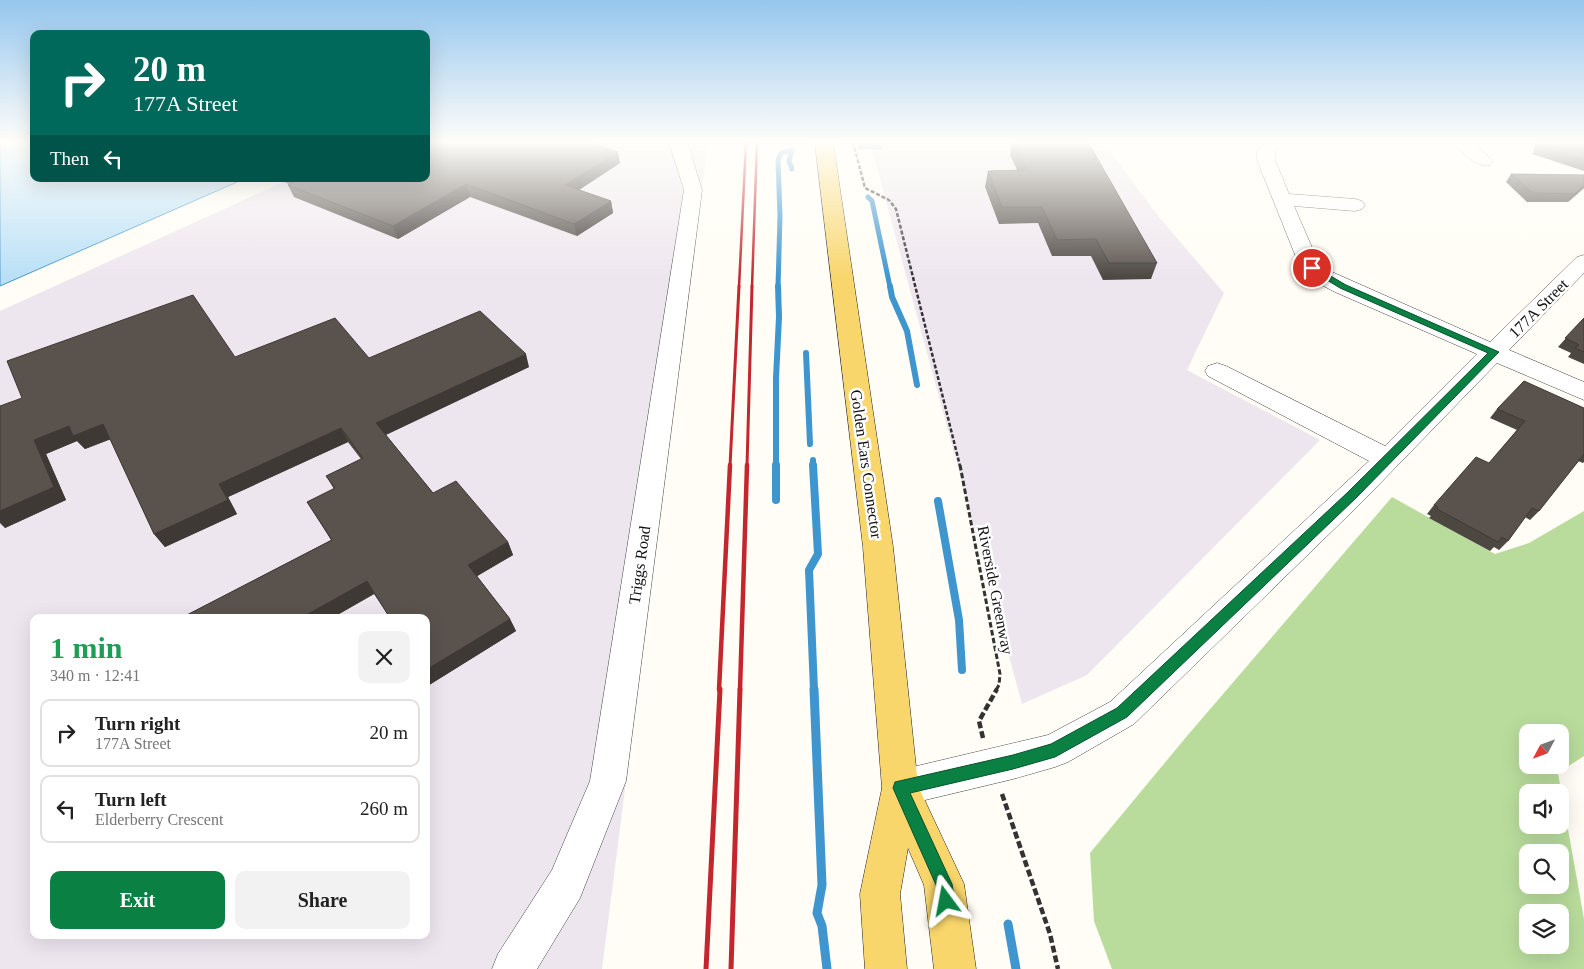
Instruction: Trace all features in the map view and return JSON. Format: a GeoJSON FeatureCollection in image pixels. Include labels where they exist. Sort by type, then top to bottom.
{"type":"FeatureCollection","features":[{"type":"Feature","properties":{"kind":"main road","name":"Golden Ears Connector"},"geometry":{"type":"LineString","coordinates":[[829,187],[878,547],[900,788],[880,894],[886,969]]}},
{"type":"Feature","properties":{"kind":"main road","name":"Golden Ears Connector"},"geometry":{"type":"LineString","coordinates":[[900,788],[944,884],[955,969]]}},
{"type":"Feature","properties":{"kind":"street","name":"Triggs Road"},"geometry":{"type":"LineString","coordinates":[[513,969],[566,884],[608,780],[692,187]]}},
{"type":"Feature","properties":{"kind":"street"},"geometry":{"type":"LineString","coordinates":[[1277,187],[1304,257],[1318,272],[1343,286],[1584,392]]}},
{"type":"Feature","properties":{"kind":"street"},"geometry":{"type":"LineString","coordinates":[[1282,199],[1354,205]]}},
{"type":"Feature","properties":{"kind":"street","name":"177A Street"},"geometry":{"type":"LineString","coordinates":[[900,788],[1013,762],[1055,750],[1122,713],[1388,459],[1584,262]]}},
{"type":"Feature","properties":{"kind":"street"},"geometry":{"type":"LineString","coordinates":[[1217,371],[1388,459]]}},
{"type":"Feature","properties":{"kind":"path","name":"Riverside Greenway"},"geometry":{"type":"LineString","coordinates":[[864,187],[889,200],[896,209],[958,454],[1000,674],[999,685],[981,717],[979,726]]}},
{"type":"Feature","properties":{"kind":"path"},"geometry":{"type":"LineString","coordinates":[[1010,820],[1050,934],[1058,969]]}},
{"type":"Feature","properties":{"kind":"shaded area"},"geometry":{"type":"Polygon","coordinates":[[[272,187],[702,187],[602,969],[0,969],[0,311],[272,187]]]}},
{"type":"Feature","properties":{"kind":"shaded area"},"geometry":{"type":"Polygon","coordinates":[[[882,187],[1137,187],[1159,217],[1224,293],[1187,370],[1320,440],[1087,675],[1022,704],[882,187]]]}},
{"type":"Feature","properties":{"kind":"green space"},"geometry":{"type":"Polygon","coordinates":[[[1392,497],[1495,554],[1529,543],[1584,511],[1584,756],[1569,766],[1569,724],[1519,724],[1519,774],[1558,774],[1560,784],[1519,784],[1519,834],[1569,834],[1584,919],[1584,969],[1112,969],[1094,921],[1090,853],[1187,736],[1392,497]]]}},
{"type":"Feature","properties":{"kind":"water"},"geometry":{"type":"Polygon","coordinates":[[[0,187],[225,187],[0,286],[0,187]]]}},
{"type":"Feature","properties":{"kind":"building"},"geometry":{"type":"Polygon","coordinates":[[[294,187],[460,187],[393,226],[294,187]]]}},
{"type":"Feature","properties":{"kind":"building"},"geometry":{"type":"Polygon","coordinates":[[[475,187],[571,187],[611,201],[574,224],[475,187]]]}},
{"type":"Feature","properties":{"kind":"building"},"geometry":{"type":"Polygon","coordinates":[[[994,187],[1114,187],[1157,263],[1109,263],[1096,239],[1057,240],[1042,207],[1002,207],[994,187]]]}},
{"type":"Feature","properties":{"kind":"building"},"geometry":{"type":"Polygon","coordinates":[[[1526,187],[1582,187],[1574,194],[1533,193],[1526,187]]]}},
{"type":"Feature","properties":{"kind":"building"},"geometry":{"type":"Polygon","coordinates":[[[193,295],[235,357],[335,318],[369,358],[480,311],[526,354],[376,423],[433,493],[456,481],[508,542],[468,565],[510,619],[430,668],[430,614],[388,614],[367,581],[308,614],[189,614],[332,540],[307,502],[335,488],[326,476],[363,458],[341,428],[219,484],[228,500],[154,534],[103,424],[73,436],[69,426],[34,440],[54,487],[0,511],[0,406],[22,398],[7,361],[193,295]]]}},
{"type":"Feature","properties":{"kind":"building"},"geometry":{"type":"Polygon","coordinates":[[[1584,318],[1584,352],[1575,348],[1579,345],[1565,338],[1584,318]]]}},
{"type":"Feature","properties":{"kind":"building"},"geometry":{"type":"Polygon","coordinates":[[[1524,381],[1584,408],[1584,454],[1539,511],[1532,508],[1508,541],[1502,537],[1498,542],[1437,509],[1438,507],[1434,505],[1476,457],[1489,463],[1525,421],[1497,409],[1524,381]]]}},
{"type":"Feature","properties":{"kind":"waterway"},"geometry":{"type":"LineString","coordinates":[[778,286],[779,187]]}},
{"type":"Feature","properties":{"kind":"waterway"},"geometry":{"type":"LineString","coordinates":[[868,197],[872,201],[890,287]]}},
{"type":"Feature","properties":{"kind":"waterway"},"geometry":{"type":"LineString","coordinates":[[776,500],[778,286]]}},
{"type":"Feature","properties":{"kind":"waterway"},"geometry":{"type":"LineString","coordinates":[[890,286],[892,297],[907,331],[917,385]]}},
{"type":"Feature","properties":{"kind":"waterway"},"geometry":{"type":"LineString","coordinates":[[806,353],[810,444]]}},
{"type":"Feature","properties":{"kind":"waterway"},"geometry":{"type":"LineString","coordinates":[[813,460],[813,465]]}},
{"type":"Feature","properties":{"kind":"waterway"},"geometry":{"type":"LineString","coordinates":[[813,465],[818,554],[809,570],[814,690]]}},
{"type":"Feature","properties":{"kind":"waterway"},"geometry":{"type":"LineString","coordinates":[[938,501],[959,620],[962,670]]}},
{"type":"Feature","properties":{"kind":"waterway"},"geometry":{"type":"LineString","coordinates":[[814,689],[822,885],[817,913],[822,926],[827,969]]}},
{"type":"Feature","properties":{"kind":"waterway"},"geometry":{"type":"LineString","coordinates":[[1008,924],[1016,969]]}},
{"type":"Feature","properties":{"kind":"railway"},"geometry":{"type":"LineString","coordinates":[[739,287],[744,187]]}},
{"type":"Feature","properties":{"kind":"railway"},"geometry":{"type":"LineString","coordinates":[[752,287],[755,187]]}},
{"type":"Feature","properties":{"kind":"railway"},"geometry":{"type":"LineString","coordinates":[[730,466],[739,286]]}},
{"type":"Feature","properties":{"kind":"railway"},"geometry":{"type":"LineString","coordinates":[[747,466],[752,286]]}},
{"type":"Feature","properties":{"kind":"railway"},"geometry":{"type":"LineString","coordinates":[[719,690],[730,465]]}},
{"type":"Feature","properties":{"kind":"railway"},"geometry":{"type":"LineString","coordinates":[[740,690],[747,465]]}},
{"type":"Feature","properties":{"kind":"railway"},"geometry":{"type":"LineString","coordinates":[[706,969],[720,689]]}},
{"type":"Feature","properties":{"kind":"railway"},"geometry":{"type":"LineString","coordinates":[[731,969],[740,689]]}},
{"type":"Feature","properties":{"kind":"route"},"geometry":{"type":"LineString","coordinates":[[946,901],[944,884],[900,788],[1013,762],[1055,750],[1122,713],[1352,495],[1494,352],[1343,286],[1324,277],[1312,268]]}}]}
